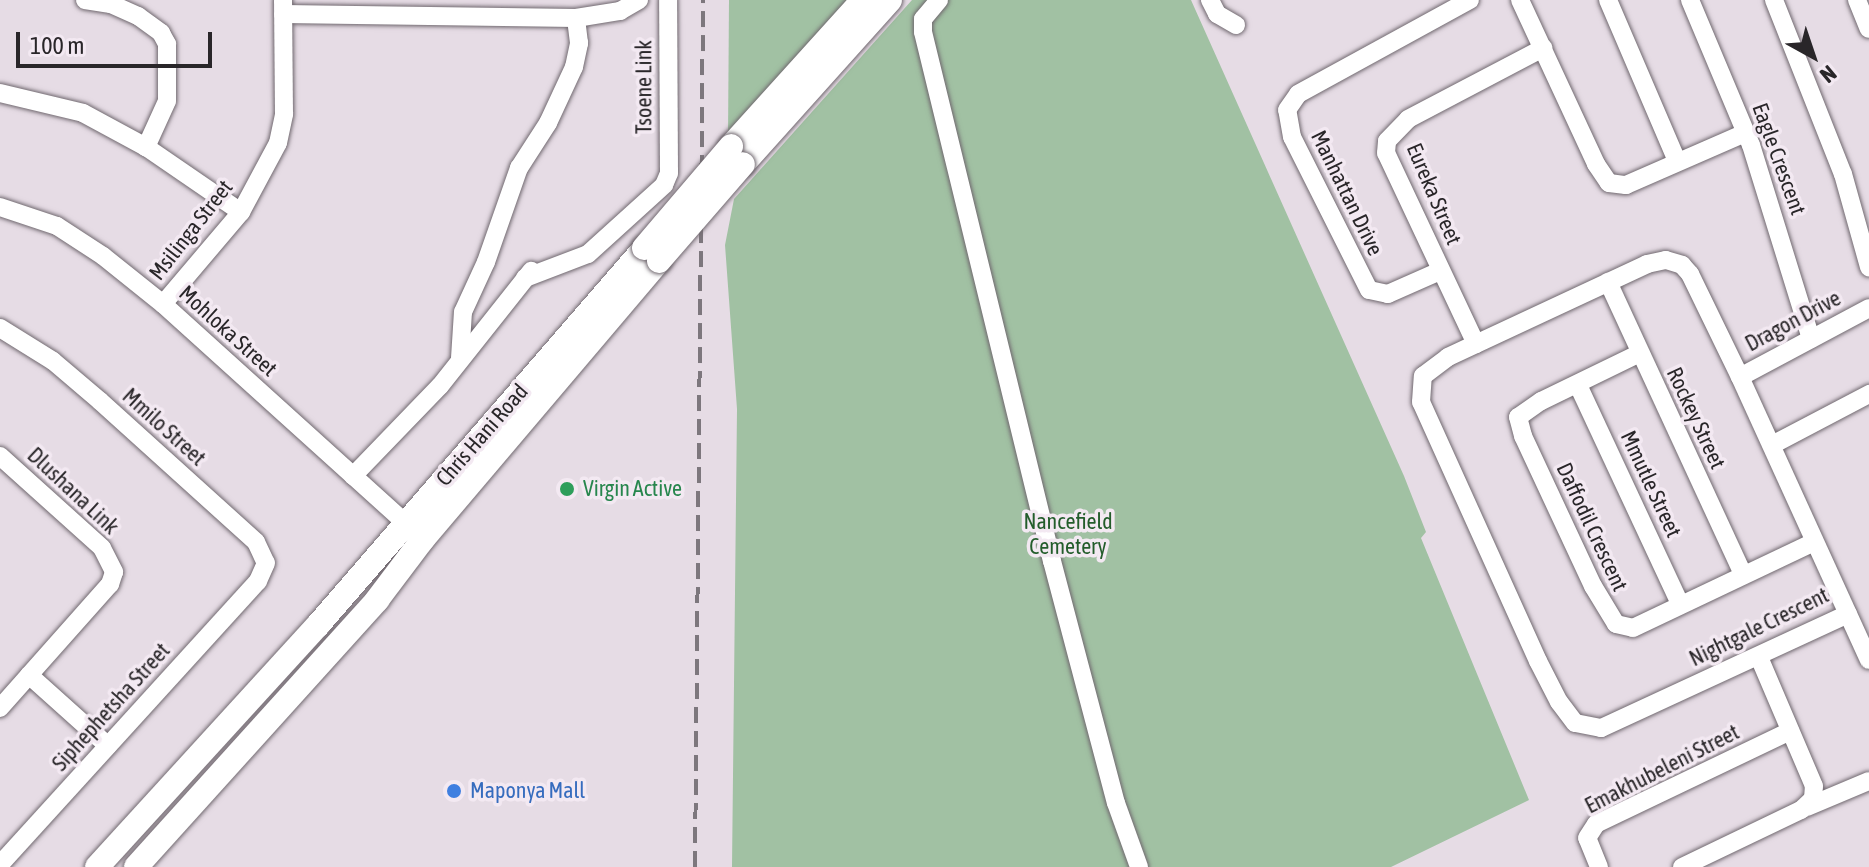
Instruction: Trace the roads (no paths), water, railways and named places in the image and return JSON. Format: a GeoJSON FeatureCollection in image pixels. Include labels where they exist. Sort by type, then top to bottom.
{"type":"FeatureCollection","features":[{"type":"Feature","properties":{"kind":"main road","name":"Chris Hani Road"},"geometry":{"type":"LineString","coordinates":[[136,867],[377,600],[652,255],[863,0]]}},
{"type":"Feature","properties":{"kind":"main road","name":"Chris Hani Road"},"geometry":{"type":"LineString","coordinates":[[737,155],[890,0]]}},
{"type":"Feature","properties":{"kind":"main road","name":"Chris Hani Road"},"geometry":{"type":"LineString","coordinates":[[97,867],[318,625],[404,523],[652,255]]}},
{"type":"Feature","properties":{"kind":"street"},"geometry":{"type":"LineString","coordinates":[[85,0],[111,4],[138,16],[161,33],[167,44],[167,101],[146,147]]}},
{"type":"Feature","properties":{"kind":"street"},"geometry":{"type":"LineString","coordinates":[[283,7],[576,18],[620,11],[639,0]]}},
{"type":"Feature","properties":{"kind":"street","name":"Tsoene Link"},"geometry":{"type":"LineString","coordinates":[[460,358],[529,273],[588,254],[607,240],[637,206],[664,185],[669,173],[668,0]]}},
{"type":"Feature","properties":{"kind":"street"},"geometry":{"type":"LineString","coordinates":[[939,0],[923,19],[923,32],[1052,561],[1116,803],[1139,867]]}},
{"type":"Feature","properties":{"kind":"street"},"geometry":{"type":"LineString","coordinates":[[1210,0],[1217,14],[1236,25]]}},
{"type":"Feature","properties":{"kind":"street","name":"Manhattan Drive"},"geometry":{"type":"LineString","coordinates":[[1440,271],[1388,294],[1369,290],[1292,137],[1287,110],[1298,94],[1470,0]]}},
{"type":"Feature","properties":{"kind":"street"},"geometry":{"type":"LineString","coordinates":[[1520,0],[1596,164],[1609,183],[1626,185],[1745,133]]}},
{"type":"Feature","properties":{"kind":"street"},"geometry":{"type":"LineString","coordinates":[[1608,0],[1677,161]]}},
{"type":"Feature","properties":{"kind":"street","name":"Eagle Crescent"},"geometry":{"type":"LineString","coordinates":[[1690,0],[1745,133],[1787,254],[1811,339]]}},
{"type":"Feature","properties":{"kind":"street"},"geometry":{"type":"LineString","coordinates":[[1774,0],[1843,174],[1869,267]]}},
{"type":"Feature","properties":{"kind":"street"},"geometry":{"type":"LineString","coordinates":[[1857,0],[1869,29]]}},
{"type":"Feature","properties":{"kind":"street","name":"Msilinga Street"},"geometry":{"type":"LineString","coordinates":[[163,304],[241,212],[271,160],[283,128],[283,7]]}},
{"type":"Feature","properties":{"kind":"street"},"geometry":{"type":"LineString","coordinates":[[353,476],[413,416],[460,358],[463,312],[486,262],[519,168],[548,123],[574,67],[579,43],[576,18]]}},
{"type":"Feature","properties":{"kind":"street","name":"Eureka Street"},"geometry":{"type":"LineString","coordinates":[[1476,344],[1386,153],[1387,141],[1408,119],[1543,48]]}},
{"type":"Feature","properties":{"kind":"street"},"geometry":{"type":"LineString","coordinates":[[0,93],[83,113],[146,147],[241,212]]}},
{"type":"Feature","properties":{"kind":"street","name":"Mohloka Street"},"geometry":{"type":"LineString","coordinates":[[0,207],[30,214],[80,239],[163,304],[423,539]]}},
{"type":"Feature","properties":{"kind":"street","name":"Nightgale Crescent"},"geometry":{"type":"LineString","coordinates":[[1657,261],[1682,265],[1690,274],[1740,377],[1848,614],[1601,728],[1586,728],[1567,716],[1538,661],[1421,402],[1420,384],[1430,367],[1476,344],[1657,261]]}},
{"type":"Feature","properties":{"kind":"street","name":"Rockey Street"},"geometry":{"type":"LineString","coordinates":[[1608,282],[1743,574]]}},
{"type":"Feature","properties":{"kind":"street","name":"Dragon Drive"},"geometry":{"type":"LineString","coordinates":[[1740,377],[1869,308]]}},
{"type":"Feature","properties":{"kind":"street","name":"Mmilo Street"},"geometry":{"type":"LineString","coordinates":[[0,328],[53,361],[256,542],[266,563],[258,581]]}},
{"type":"Feature","properties":{"kind":"street","name":"Daffodil Crescent"},"geometry":{"type":"LineString","coordinates":[[1640,353],[1541,401],[1518,417],[1533,458],[1604,609],[1616,624],[1633,628],[1814,542]]}},
{"type":"Feature","properties":{"kind":"street","name":"Mmutle Street"},"geometry":{"type":"LineString","coordinates":[[1578,385],[1680,604]]}},
{"type":"Feature","properties":{"kind":"street"},"geometry":{"type":"LineString","coordinates":[[1772,445],[1869,394]]}},
{"type":"Feature","properties":{"kind":"street","name":"Dlushana Link"},"geometry":{"type":"LineString","coordinates":[[0,456],[102,548],[114,572],[110,584],[0,708]]}},
{"type":"Feature","properties":{"kind":"street","name":"Siphephetsha Street"},"geometry":{"type":"LineString","coordinates":[[0,865],[258,581]]}},
{"type":"Feature","properties":{"kind":"street"},"geometry":{"type":"LineString","coordinates":[[1848,614],[1869,660]]}},
{"type":"Feature","properties":{"kind":"street"},"geometry":{"type":"LineString","coordinates":[[1759,657],[1814,786],[1813,801],[1807,807]]}},
{"type":"Feature","properties":{"kind":"street"},"geometry":{"type":"LineString","coordinates":[[29,675],[108,746]]}},
{"type":"Feature","properties":{"kind":"street","name":"Emakhubeleni Street"},"geometry":{"type":"LineString","coordinates":[[1599,867],[1587,838],[1596,824],[1790,731]]}},
{"type":"Feature","properties":{"kind":"street"},"geometry":{"type":"LineString","coordinates":[[1682,867],[1869,781]]}},
{"type":"Feature","properties":{"kind":"railway"},"geometry":{"type":"LineString","coordinates":[[695,867],[703,0]]}},
{"type":"Feature","properties":{"kind":"place","name":"Virgin Active"},"geometry":{"type":"Point","coordinates":[567,489]}},
{"type":"Feature","properties":{"kind":"place","name":"Maponya Mall"},"geometry":{"type":"Point","coordinates":[454,791]}},
{"type":"Feature","properties":{"kind":"park label","name":"Nancefield Cemetery"},"geometry":{"type":"Point","coordinates":[1068,534]}}]}
